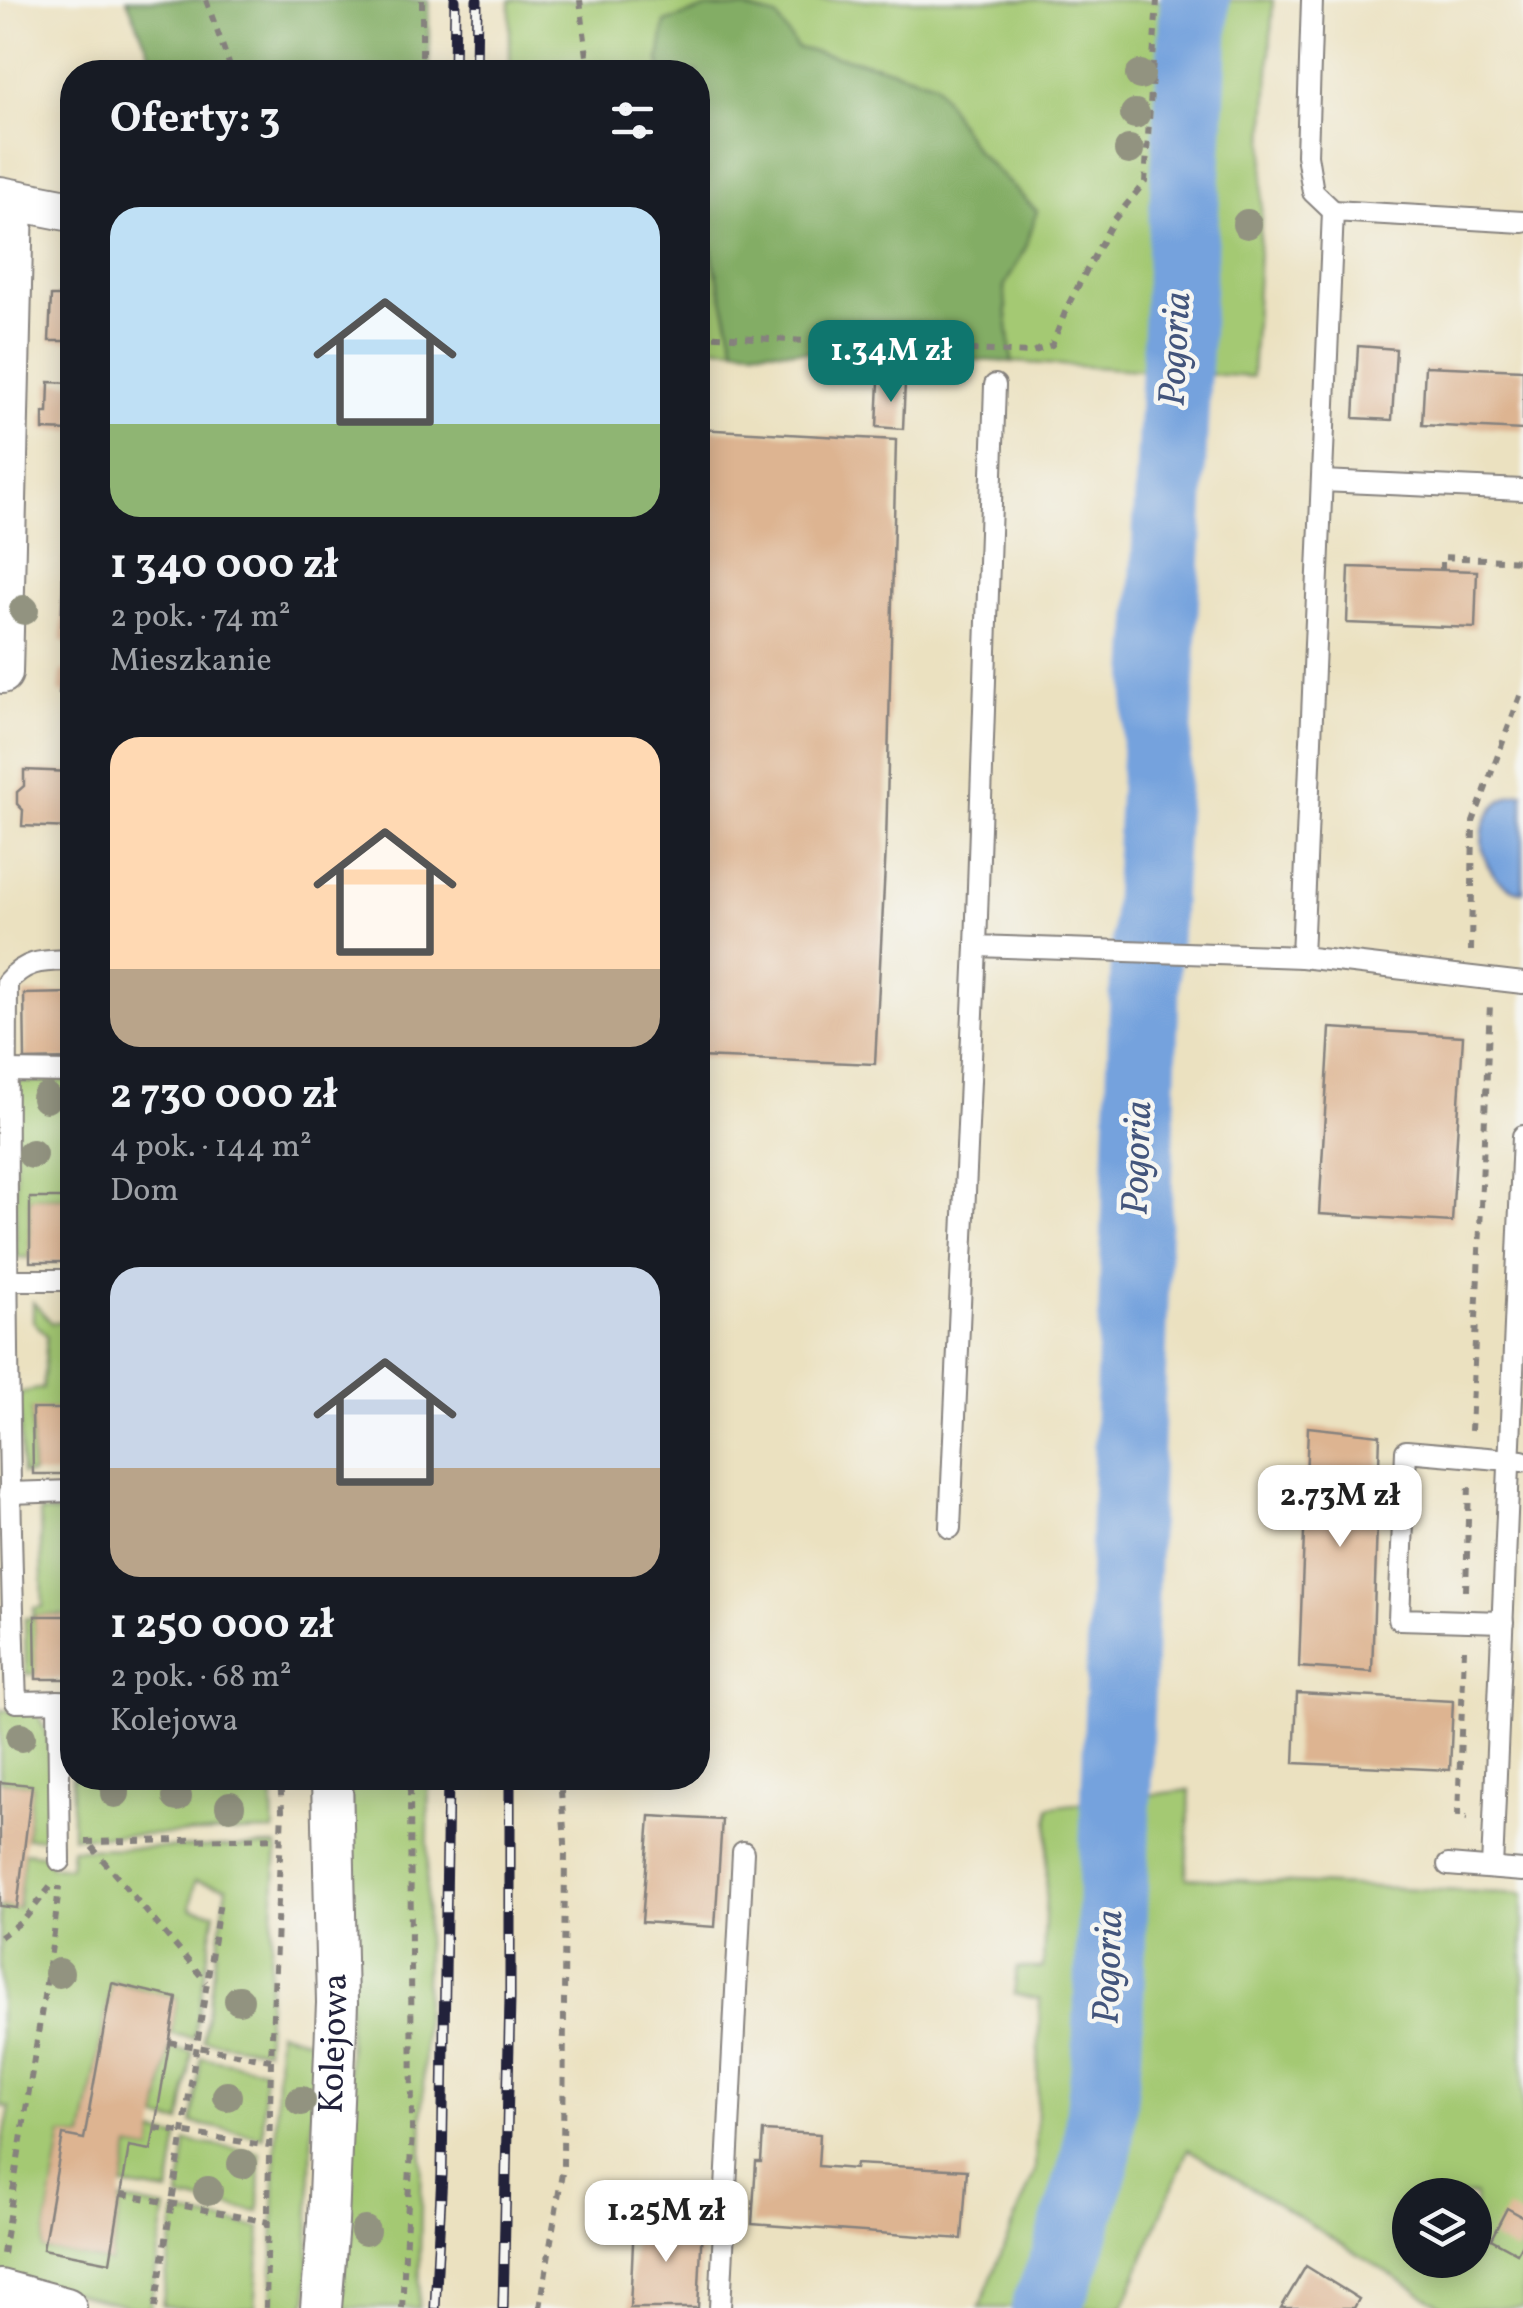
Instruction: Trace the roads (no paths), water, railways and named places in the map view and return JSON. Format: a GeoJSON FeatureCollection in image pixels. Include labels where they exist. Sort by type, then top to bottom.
{"type":"FeatureCollection","features":[{"type":"Feature","properties":{"kind":"street"},"geometry":{"type":"LineString","coordinates":[[2,673],[7,198],[60,209]]}},
{"type":"Feature","properties":{"kind":"street","name":"Kolejowa"},"geometry":{"type":"LineString","coordinates":[[321,2308],[336,2003],[332,1790]]}},
{"type":"Feature","properties":{"kind":"street"},"geometry":{"type":"LineString","coordinates":[[0,2290],[66,2308]]}},
{"type":"Feature","properties":{"kind":"lane"},"geometry":{"type":"LineString","coordinates":[[1312,0],[1307,155],[1313,192],[1333,211],[1523,222]]}},
{"type":"Feature","properties":{"kind":"lane"},"geometry":{"type":"LineString","coordinates":[[1302,957],[1333,211]]}},
{"type":"Feature","properties":{"kind":"lane"},"geometry":{"type":"LineString","coordinates":[[950,1528],[976,946],[995,385]]}},
{"type":"Feature","properties":{"kind":"lane"},"geometry":{"type":"LineString","coordinates":[[1322,480],[1523,490]]}},
{"type":"Feature","properties":{"kind":"lane"},"geometry":{"type":"LineString","coordinates":[[976,946],[1302,957],[1523,983]]}},
{"type":"Feature","properties":{"kind":"lane"},"geometry":{"type":"LineString","coordinates":[[60,960],[32,960],[19,968],[7,982],[3,997],[7,1071],[4,1448],[9,1493],[8,1682],[16,1702],[60,1701]]}},
{"type":"Feature","properties":{"kind":"lane"},"geometry":{"type":"LineString","coordinates":[[7,1071],[60,1072]]}},
{"type":"Feature","properties":{"kind":"lane"},"geometry":{"type":"LineString","coordinates":[[1492,1868],[1503,1622],[1516,1460],[1523,1136]]}},
{"type":"Feature","properties":{"kind":"lane"},"geometry":{"type":"LineString","coordinates":[[7,1280],[60,1280]]}},
{"type":"Feature","properties":{"kind":"lane"},"geometry":{"type":"LineString","coordinates":[[1503,1622],[1399,1619],[1406,1451],[1516,1460]]}},
{"type":"Feature","properties":{"kind":"lane"},"geometry":{"type":"LineString","coordinates":[[9,1493],[60,1492]]}},
{"type":"Feature","properties":{"kind":"lane"},"geometry":{"type":"LineString","coordinates":[[60,1852],[62,1790]]}},
{"type":"Feature","properties":{"kind":"lane"},"geometry":{"type":"LineString","coordinates":[[720,2308],[743,1852]]}},
{"type":"Feature","properties":{"kind":"lane"},"geometry":{"type":"LineString","coordinates":[[1448,1865],[1523,1871]]}},
{"type":"Feature","properties":{"kind":"water"},"geometry":{"type":"Polygon","coordinates":[[[1523,792],[1523,892],[1505,885],[1493,873],[1482,841],[1484,825],[1492,810],[1505,798],[1523,792]]]}},
{"type":"Feature","properties":{"kind":"waterway","name":"Pogoria"},"geometry":{"type":"LineString","coordinates":[[1046,2308],[1067,2256],[1096,2158],[1107,2054],[1146,950],[1195,0]]}},
{"type":"Feature","properties":{"kind":"railway"},"geometry":{"type":"LineString","coordinates":[[454,60],[455,0]]}},
{"type":"Feature","properties":{"kind":"railway"},"geometry":{"type":"LineString","coordinates":[[476,60],[477,0]]}},
{"type":"Feature","properties":{"kind":"railway"},"geometry":{"type":"LineString","coordinates":[[435,2308],[442,2174],[448,1790]]}},
{"type":"Feature","properties":{"kind":"railway"},"geometry":{"type":"LineString","coordinates":[[503,2308],[510,1790]]}}]}
